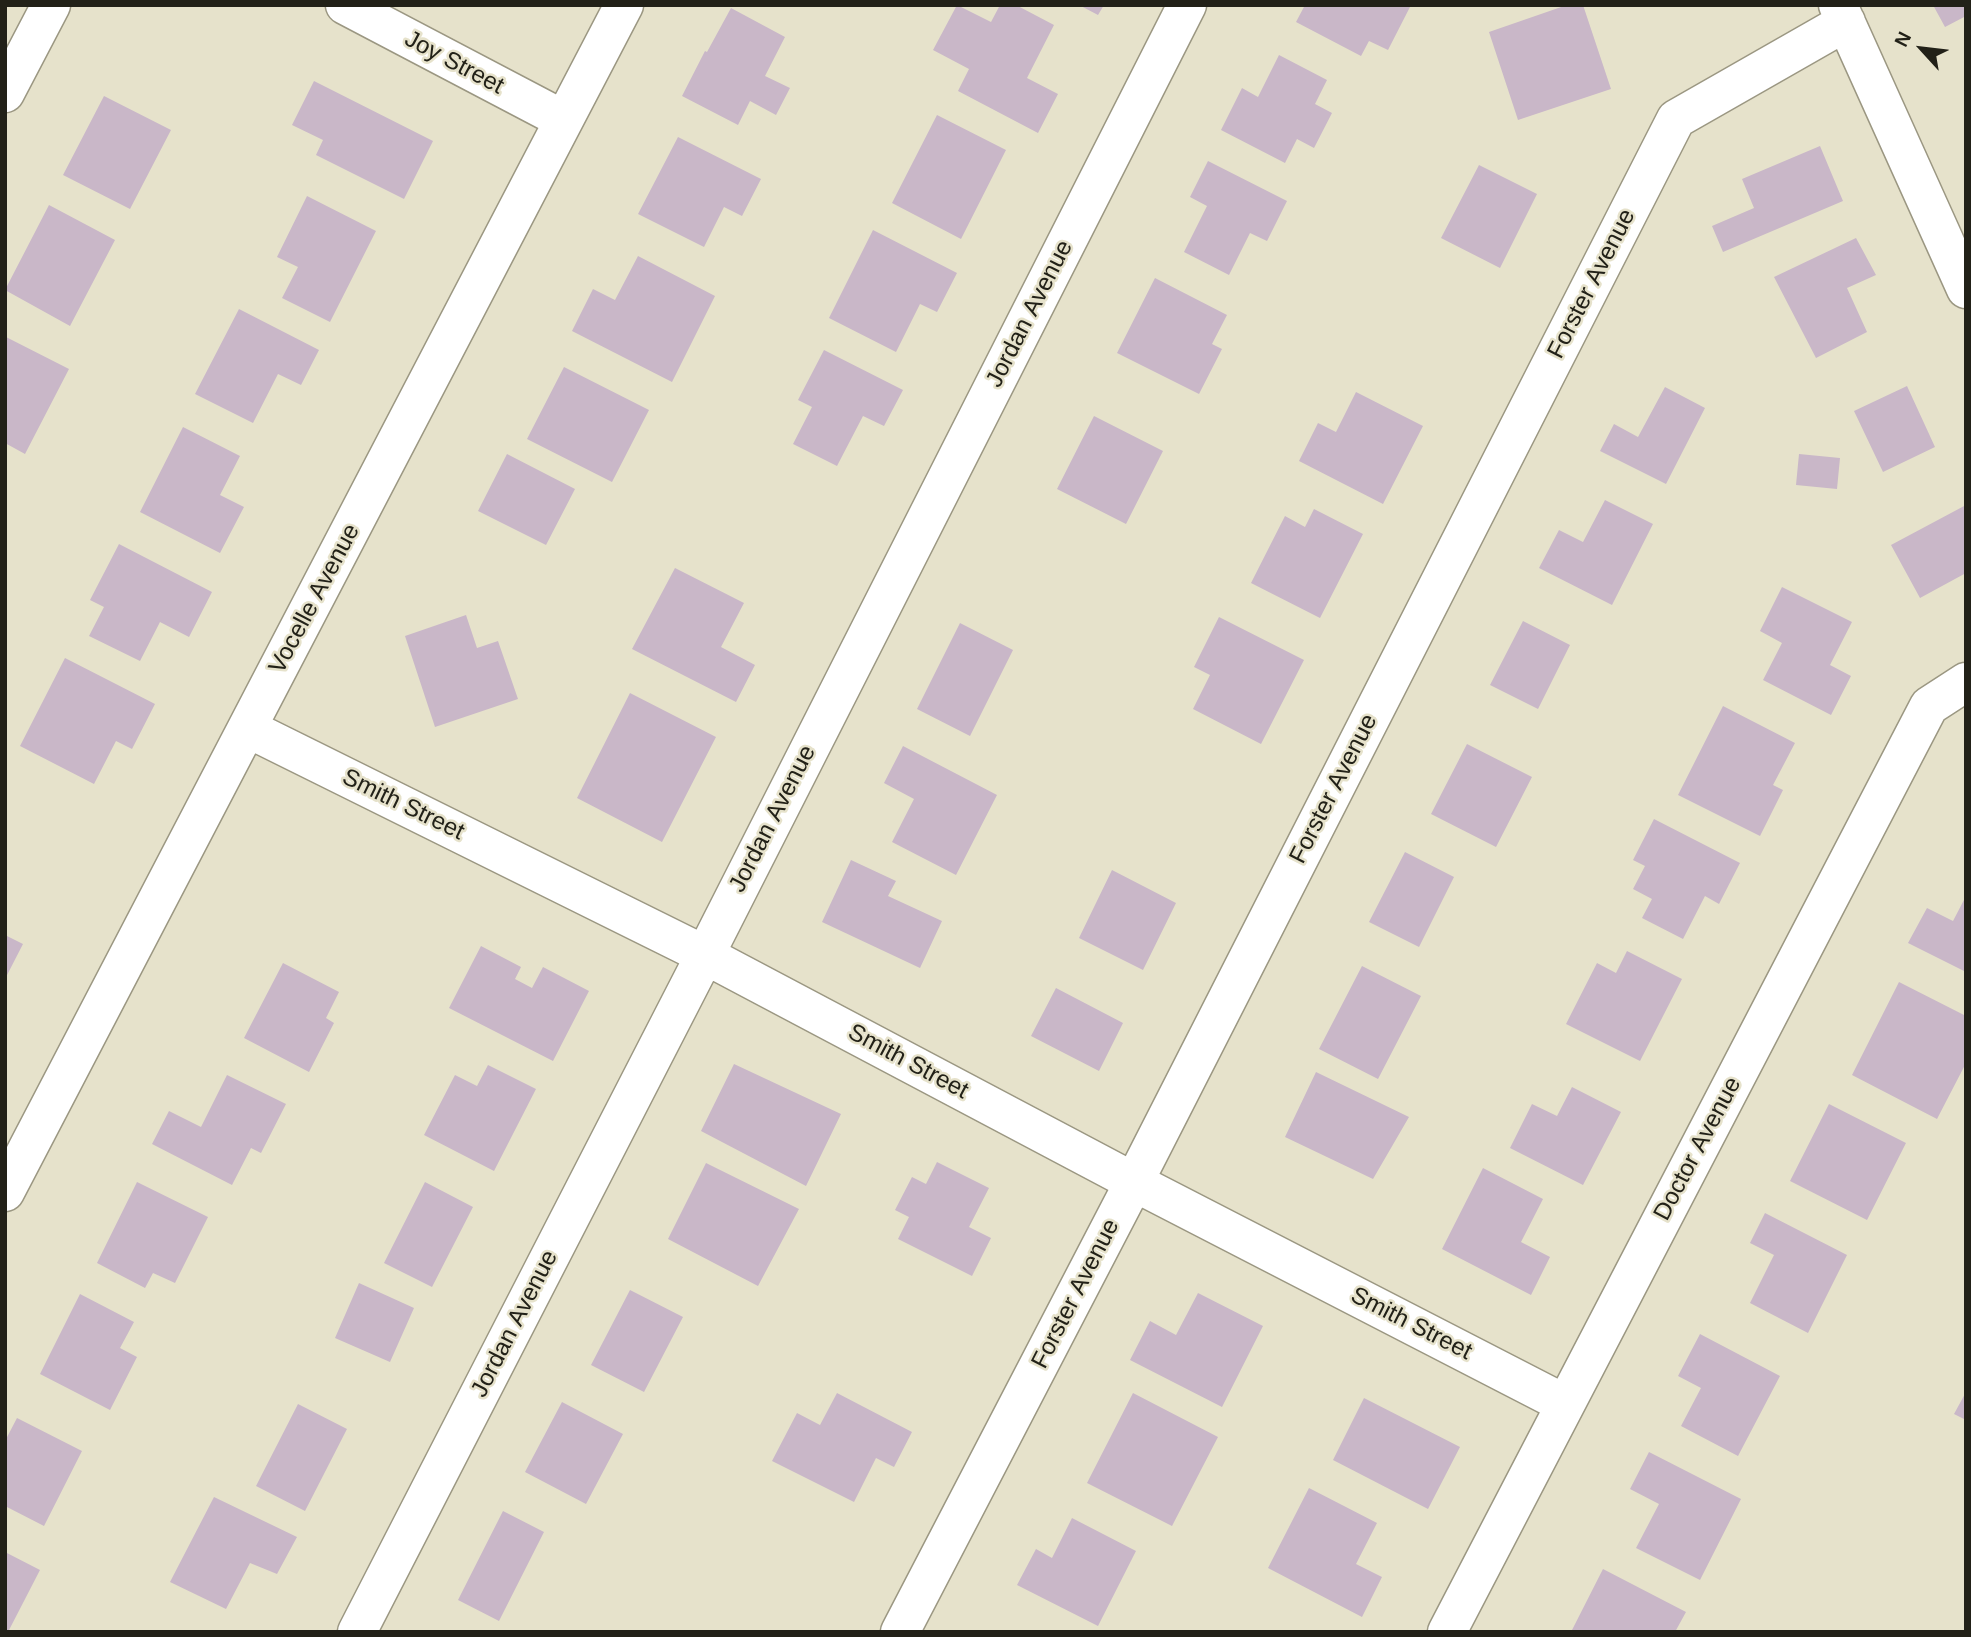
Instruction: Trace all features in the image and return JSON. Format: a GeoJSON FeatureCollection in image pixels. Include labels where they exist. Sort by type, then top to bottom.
{"type":"FeatureCollection","features":[{"type":"Feature","properties":{"kind":"street"},"geometry":{"type":"LineString","coordinates":[[5,93],[51,5]]}},
{"type":"Feature","properties":{"kind":"street","name":"Joy Street"},"geometry":{"type":"LineString","coordinates":[[345,5],[564,120]]}},
{"type":"Feature","properties":{"kind":"street","name":"Vocelle Avenue"},"geometry":{"type":"LineString","coordinates":[[5,1192],[624,5]]}},
{"type":"Feature","properties":{"kind":"street","name":"Jordan Avenue"},"geometry":{"type":"LineString","coordinates":[[357,1632],[705,955],[1187,5]]}},
{"type":"Feature","properties":{"kind":"street"},"geometry":{"type":"LineString","coordinates":[[1842,14],[1966,289]]}},
{"type":"Feature","properties":{"kind":"street","name":"Forster Avenue"},"geometry":{"type":"LineString","coordinates":[[900,1632],[1134,1182],[1676,119],[1842,14]]}},
{"type":"Feature","properties":{"kind":"street","name":"Doctor Avenue"},"geometry":{"type":"LineString","coordinates":[[1447,1632],[1929,706],[1966,682]]}},
{"type":"Feature","properties":{"kind":"street","name":"Smith Street"},"geometry":{"type":"LineString","coordinates":[[247,727],[705,955],[1134,1182],[1565,1404]]}},
{"type":"Feature","properties":{"kind":"building"},"geometry":{"type":"Polygon","coordinates":[[[957,5],[991,22],[1000,5],[1016,5],[1054,25],[1027,78],[1058,94],[1038,133],[958,91],[969,69],[933,50],[957,5]]]}},
{"type":"Feature","properties":{"kind":"building"},"geometry":{"type":"Polygon","coordinates":[[[1079,5],[1104,5],[1098,15],[1079,5]]]}},
{"type":"Feature","properties":{"kind":"building"},"geometry":{"type":"Polygon","coordinates":[[[1305,5],[1411,5],[1388,50],[1369,41],[1361,56],[1296,22],[1305,5]]]}},
{"type":"Feature","properties":{"kind":"building"},"geometry":{"type":"Polygon","coordinates":[[[1567,5],[1583,5],[1611,89],[1518,120],[1489,32],[1567,5]]]}},
{"type":"Feature","properties":{"kind":"building"},"geometry":{"type":"Polygon","coordinates":[[[1933,5],[1966,5],[1966,16],[1945,27],[1933,5]]]}},
{"type":"Feature","properties":{"kind":"building"},"geometry":{"type":"Polygon","coordinates":[[[731,8],[785,37],[765,76],[790,88],[776,115],[750,101],[738,125],[682,96],[731,8]]]}},
{"type":"Feature","properties":{"kind":"building"},"geometry":{"type":"Polygon","coordinates":[[[1279,55],[1327,80],[1315,104],[1332,113],[1314,148],[1297,139],[1285,163],[1221,130],[1242,88],[1258,97],[1279,55]]]}},
{"type":"Feature","properties":{"kind":"building"},"geometry":{"type":"Polygon","coordinates":[[[314,81],[433,141],[404,199],[316,155],[323,140],[292,125],[314,81]]]}},
{"type":"Feature","properties":{"kind":"building"},"geometry":{"type":"Polygon","coordinates":[[[104,96],[171,130],[130,209],[63,175],[104,96]]]}},
{"type":"Feature","properties":{"kind":"building"},"geometry":{"type":"Polygon","coordinates":[[[937,115],[1006,150],[961,239],[892,203],[937,115]]]}},
{"type":"Feature","properties":{"kind":"building"},"geometry":{"type":"Polygon","coordinates":[[[678,137],[761,179],[742,216],[724,207],[704,247],[638,214],[678,137]]]}},
{"type":"Feature","properties":{"kind":"building"},"geometry":{"type":"Polygon","coordinates":[[[1820,146],[1843,201],[1723,252],[1712,226],[1754,208],[1742,179],[1820,146]]]}},
{"type":"Feature","properties":{"kind":"building"},"geometry":{"type":"Polygon","coordinates":[[[1208,161],[1287,201],[1267,241],[1250,233],[1229,275],[1184,252],[1207,206],[1190,197],[1208,161]]]}},
{"type":"Feature","properties":{"kind":"building"},"geometry":{"type":"Polygon","coordinates":[[[1479,165],[1537,194],[1500,268],[1441,238],[1479,165]]]}},
{"type":"Feature","properties":{"kind":"building"},"geometry":{"type":"Polygon","coordinates":[[[307,196],[376,231],[330,322],[282,298],[298,267],[277,257],[307,196]]]}},
{"type":"Feature","properties":{"kind":"building"},"geometry":{"type":"Polygon","coordinates":[[[49,205],[115,240],[70,326],[5,290],[49,205]]]}},
{"type":"Feature","properties":{"kind":"building"},"geometry":{"type":"Polygon","coordinates":[[[873,230],[957,273],[937,312],[920,304],[896,352],[829,318],[873,230]]]}},
{"type":"Feature","properties":{"kind":"building"},"geometry":{"type":"Polygon","coordinates":[[[1856,238],[1876,275],[1847,288],[1867,332],[1816,358],[1774,277],[1856,238]]]}},
{"type":"Feature","properties":{"kind":"building"},"geometry":{"type":"Polygon","coordinates":[[[638,256],[715,296],[672,382],[572,331],[593,289],[615,300],[638,256]]]}},
{"type":"Feature","properties":{"kind":"building"},"geometry":{"type":"Polygon","coordinates":[[[1155,278],[1227,315],[1212,344],[1222,349],[1199,394],[1117,353],[1155,278]]]}},
{"type":"Feature","properties":{"kind":"building"},"geometry":{"type":"Polygon","coordinates":[[[239,309],[319,350],[301,385],[278,374],[253,423],[195,394],[239,309]]]}},
{"type":"Feature","properties":{"kind":"building"},"geometry":{"type":"Polygon","coordinates":[[[6,337],[69,369],[25,454],[5,443],[6,337]]]}},
{"type":"Feature","properties":{"kind":"building"},"geometry":{"type":"Polygon","coordinates":[[[824,350],[903,390],[884,426],[863,416],[837,466],[793,444],[812,407],[798,400],[824,350]]]}},
{"type":"Feature","properties":{"kind":"building"},"geometry":{"type":"Polygon","coordinates":[[[564,367],[649,410],[612,482],[527,439],[564,367]]]}},
{"type":"Feature","properties":{"kind":"building"},"geometry":{"type":"Polygon","coordinates":[[[1907,386],[1935,447],[1883,472],[1854,411],[1907,386]]]}},
{"type":"Feature","properties":{"kind":"building"},"geometry":{"type":"Polygon","coordinates":[[[1665,387],[1705,408],[1666,484],[1600,451],[1614,424],[1638,437],[1665,387]]]}},
{"type":"Feature","properties":{"kind":"building"},"geometry":{"type":"Polygon","coordinates":[[[1356,392],[1423,426],[1383,504],[1299,461],[1318,423],[1336,432],[1356,392]]]}},
{"type":"Feature","properties":{"kind":"building"},"geometry":{"type":"Polygon","coordinates":[[[1094,416],[1163,451],[1126,524],[1057,489],[1094,416]]]}},
{"type":"Feature","properties":{"kind":"building"},"geometry":{"type":"Polygon","coordinates":[[[183,427],[240,456],[220,495],[244,507],[220,553],[140,512],[183,427]]]}},
{"type":"Feature","properties":{"kind":"building"},"geometry":{"type":"Polygon","coordinates":[[[507,454],[575,489],[546,545],[478,511],[507,454]]]}},
{"type":"Feature","properties":{"kind":"building"},"geometry":{"type":"Polygon","coordinates":[[[1799,454],[1840,458],[1837,489],[1796,485],[1799,454]]]}},
{"type":"Feature","properties":{"kind":"building"},"geometry":{"type":"Polygon","coordinates":[[[1605,500],[1653,524],[1612,605],[1539,568],[1559,530],[1583,542],[1605,500]]]}},
{"type":"Feature","properties":{"kind":"building"},"geometry":{"type":"Polygon","coordinates":[[[1966,505],[1966,573],[1920,598],[1891,545],[1966,505]]]}},
{"type":"Feature","properties":{"kind":"building"},"geometry":{"type":"Polygon","coordinates":[[[1314,509],[1363,534],[1320,618],[1251,583],[1285,516],[1305,527],[1314,509]]]}},
{"type":"Feature","properties":{"kind":"building"},"geometry":{"type":"Polygon","coordinates":[[[119,544],[212,592],[189,637],[160,622],[140,661],[89,636],[104,607],[90,600],[119,544]]]}},
{"type":"Feature","properties":{"kind":"building"},"geometry":{"type":"Polygon","coordinates":[[[675,568],[744,603],[721,647],[755,665],[736,702],[632,649],[675,568]]]}},
{"type":"Feature","properties":{"kind":"building"},"geometry":{"type":"Polygon","coordinates":[[[1782,587],[1852,622],[1830,665],[1851,676],[1831,715],[1763,680],[1782,643],[1760,631],[1782,587]]]}},
{"type":"Feature","properties":{"kind":"building"},"geometry":{"type":"Polygon","coordinates":[[[466,615],[477,648],[498,641],[518,699],[435,727],[405,636],[466,615]]]}},
{"type":"Feature","properties":{"kind":"building"},"geometry":{"type":"Polygon","coordinates":[[[1219,617],[1304,660],[1261,744],[1193,709],[1210,675],[1194,667],[1219,617]]]}},
{"type":"Feature","properties":{"kind":"building"},"geometry":{"type":"Polygon","coordinates":[[[1523,621],[1570,645],[1538,709],[1490,685],[1523,621]]]}},
{"type":"Feature","properties":{"kind":"building"},"geometry":{"type":"Polygon","coordinates":[[[960,623],[1013,650],[970,736],[917,709],[960,623]]]}},
{"type":"Feature","properties":{"kind":"building"},"geometry":{"type":"Polygon","coordinates":[[[65,658],[155,704],[132,749],[116,741],[94,784],[20,746],[65,658]]]}},
{"type":"Feature","properties":{"kind":"building"},"geometry":{"type":"Polygon","coordinates":[[[630,693],[716,737],[662,842],[577,798],[630,693]]]}},
{"type":"Feature","properties":{"kind":"building"},"geometry":{"type":"Polygon","coordinates":[[[1723,706],[1795,743],[1773,785],[1783,790],[1760,836],[1678,795],[1723,706]]]}},
{"type":"Feature","properties":{"kind":"building"},"geometry":{"type":"Polygon","coordinates":[[[1467,744],[1532,777],[1496,847],[1431,814],[1467,744]]]}},
{"type":"Feature","properties":{"kind":"building"},"geometry":{"type":"Polygon","coordinates":[[[903,746],[997,795],[956,875],[892,842],[914,799],[884,783],[903,746]]]}},
{"type":"Feature","properties":{"kind":"building"},"geometry":{"type":"Polygon","coordinates":[[[1654,819],[1740,863],[1719,904],[1705,896],[1683,939],[1642,918],[1652,899],[1633,889],[1645,866],[1633,860],[1654,819]]]}},
{"type":"Feature","properties":{"kind":"building"},"geometry":{"type":"Polygon","coordinates":[[[1405,852],[1454,877],[1419,947],[1369,922],[1405,852]]]}},
{"type":"Feature","properties":{"kind":"building"},"geometry":{"type":"Polygon","coordinates":[[[851,860],[896,881],[888,896],[942,921],[920,968],[822,922],[851,860]]]}},
{"type":"Feature","properties":{"kind":"building"},"geometry":{"type":"Polygon","coordinates":[[[1112,870],[1176,903],[1143,970],[1079,938],[1112,870]]]}},
{"type":"Feature","properties":{"kind":"building"},"geometry":{"type":"Polygon","coordinates":[[[1966,896],[1966,972],[1908,943],[1927,908],[1953,921],[1966,896]]]}},
{"type":"Feature","properties":{"kind":"building"},"geometry":{"type":"Polygon","coordinates":[[[5,935],[23,944],[5,979],[5,935]]]}},
{"type":"Feature","properties":{"kind":"building"},"geometry":{"type":"Polygon","coordinates":[[[481,946],[521,967],[515,979],[532,988],[543,967],[589,991],[553,1061],[449,1008],[481,946]]]}},
{"type":"Feature","properties":{"kind":"building"},"geometry":{"type":"Polygon","coordinates":[[[1627,951],[1682,979],[1640,1061],[1566,1024],[1597,963],[1616,973],[1627,951]]]}},
{"type":"Feature","properties":{"kind":"building"},"geometry":{"type":"Polygon","coordinates":[[[283,963],[339,992],[326,1018],[334,1023],[309,1072],[244,1038],[283,963]]]}},
{"type":"Feature","properties":{"kind":"building"},"geometry":{"type":"Polygon","coordinates":[[[1362,966],[1421,996],[1378,1079],[1319,1049],[1362,966]]]}},
{"type":"Feature","properties":{"kind":"building"},"geometry":{"type":"Polygon","coordinates":[[[1899,982],[1966,1016],[1966,1063],[1937,1119],[1852,1075],[1899,982]]]}},
{"type":"Feature","properties":{"kind":"building"},"geometry":{"type":"Polygon","coordinates":[[[1056,988],[1123,1023],[1099,1071],[1031,1036],[1056,988]]]}},
{"type":"Feature","properties":{"kind":"building"},"geometry":{"type":"Polygon","coordinates":[[[734,1064],[841,1114],[806,1186],[701,1131],[734,1064]]]}},
{"type":"Feature","properties":{"kind":"building"},"geometry":{"type":"Polygon","coordinates":[[[488,1065],[536,1089],[494,1171],[424,1135],[455,1075],[477,1086],[488,1065]]]}},
{"type":"Feature","properties":{"kind":"building"},"geometry":{"type":"Polygon","coordinates":[[[1316,1072],[1409,1117],[1373,1179],[1285,1137],[1316,1072]]]}},
{"type":"Feature","properties":{"kind":"building"},"geometry":{"type":"Polygon","coordinates":[[[227,1075],[286,1104],[261,1153],[251,1148],[232,1185],[152,1144],[169,1111],[201,1127],[227,1075]]]}},
{"type":"Feature","properties":{"kind":"building"},"geometry":{"type":"Polygon","coordinates":[[[1572,1087],[1621,1112],[1583,1185],[1510,1148],[1532,1104],[1557,1116],[1572,1087]]]}},
{"type":"Feature","properties":{"kind":"building"},"geometry":{"type":"Polygon","coordinates":[[[1829,1104],[1906,1143],[1867,1220],[1790,1181],[1829,1104]]]}},
{"type":"Feature","properties":{"kind":"building"},"geometry":{"type":"Polygon","coordinates":[[[937,1162],[989,1188],[969,1227],[991,1238],[972,1276],[898,1239],[909,1217],[895,1210],[912,1177],[926,1184],[937,1162]]]}},
{"type":"Feature","properties":{"kind":"building"},"geometry":{"type":"Polygon","coordinates":[[[706,1163],[799,1209],[758,1286],[668,1239],[706,1163]]]}},
{"type":"Feature","properties":{"kind":"building"},"geometry":{"type":"Polygon","coordinates":[[[1483,1168],[1543,1199],[1521,1242],[1550,1257],[1531,1295],[1442,1249],[1483,1168]]]}},
{"type":"Feature","properties":{"kind":"building"},"geometry":{"type":"Polygon","coordinates":[[[137,1182],[208,1217],[175,1283],[153,1273],[145,1288],[97,1263],[137,1182]]]}},
{"type":"Feature","properties":{"kind":"building"},"geometry":{"type":"Polygon","coordinates":[[[425,1182],[473,1207],[432,1287],[384,1263],[425,1182]]]}},
{"type":"Feature","properties":{"kind":"building"},"geometry":{"type":"Polygon","coordinates":[[[1765,1213],[1847,1255],[1808,1333],[1750,1303],[1774,1255],[1750,1243],[1765,1213]]]}},
{"type":"Feature","properties":{"kind":"building"},"geometry":{"type":"Polygon","coordinates":[[[359,1283],[414,1308],[390,1362],[335,1338],[359,1283]]]}},
{"type":"Feature","properties":{"kind":"building"},"geometry":{"type":"Polygon","coordinates":[[[630,1290],[683,1317],[644,1392],[591,1365],[630,1290]]]}},
{"type":"Feature","properties":{"kind":"building"},"geometry":{"type":"Polygon","coordinates":[[[1198,1293],[1263,1326],[1222,1407],[1130,1360],[1150,1321],[1176,1335],[1198,1293]]]}},
{"type":"Feature","properties":{"kind":"building"},"geometry":{"type":"Polygon","coordinates":[[[80,1294],[134,1322],[120,1348],[137,1357],[110,1410],[40,1374],[80,1294]]]}},
{"type":"Feature","properties":{"kind":"building"},"geometry":{"type":"Polygon","coordinates":[[[1700,1334],[1780,1376],[1738,1456],[1681,1426],[1701,1388],[1678,1376],[1700,1334]]]}},
{"type":"Feature","properties":{"kind":"building"},"geometry":{"type":"Polygon","coordinates":[[[1966,1392],[1966,1420],[1954,1414],[1966,1392]]]}},
{"type":"Feature","properties":{"kind":"building"},"geometry":{"type":"Polygon","coordinates":[[[837,1393],[912,1432],[894,1467],[876,1458],[854,1502],[772,1461],[797,1413],[820,1425],[837,1393]]]}},
{"type":"Feature","properties":{"kind":"building"},"geometry":{"type":"Polygon","coordinates":[[[1133,1393],[1218,1437],[1172,1526],[1087,1483],[1133,1393]]]}},
{"type":"Feature","properties":{"kind":"building"},"geometry":{"type":"Polygon","coordinates":[[[1364,1398],[1460,1447],[1428,1509],[1333,1460],[1364,1398]]]}},
{"type":"Feature","properties":{"kind":"building"},"geometry":{"type":"Polygon","coordinates":[[[562,1402],[623,1434],[586,1504],[525,1472],[562,1402]]]}},
{"type":"Feature","properties":{"kind":"building"},"geometry":{"type":"Polygon","coordinates":[[[298,1404],[347,1429],[305,1511],[256,1486],[298,1404]]]}},
{"type":"Feature","properties":{"kind":"building"},"geometry":{"type":"Polygon","coordinates":[[[17,1418],[82,1451],[44,1526],[5,1506],[5,1441],[17,1418]]]}},
{"type":"Feature","properties":{"kind":"building"},"geometry":{"type":"Polygon","coordinates":[[[1649,1452],[1741,1499],[1700,1580],[1636,1548],[1659,1504],[1630,1489],[1649,1452]]]}},
{"type":"Feature","properties":{"kind":"building"},"geometry":{"type":"Polygon","coordinates":[[[1309,1488],[1377,1523],[1356,1564],[1382,1577],[1362,1617],[1268,1568],[1309,1488]]]}},
{"type":"Feature","properties":{"kind":"building"},"geometry":{"type":"Polygon","coordinates":[[[214,1497],[297,1537],[277,1574],[250,1563],[226,1609],[170,1582],[214,1497]]]}},
{"type":"Feature","properties":{"kind":"building"},"geometry":{"type":"Polygon","coordinates":[[[503,1511],[544,1532],[499,1621],[458,1600],[503,1511]]]}},
{"type":"Feature","properties":{"kind":"building"},"geometry":{"type":"Polygon","coordinates":[[[1072,1518],[1136,1551],[1098,1626],[1017,1585],[1036,1549],[1052,1558],[1072,1518]]]}},
{"type":"Feature","properties":{"kind":"building"},"geometry":{"type":"Polygon","coordinates":[[[5,1552],[40,1570],[8,1632],[5,1632],[5,1552]]]}},
{"type":"Feature","properties":{"kind":"building"},"geometry":{"type":"Polygon","coordinates":[[[1603,1569],[1686,1612],[1675,1632],[1571,1632],[1603,1569]]]}}]}
